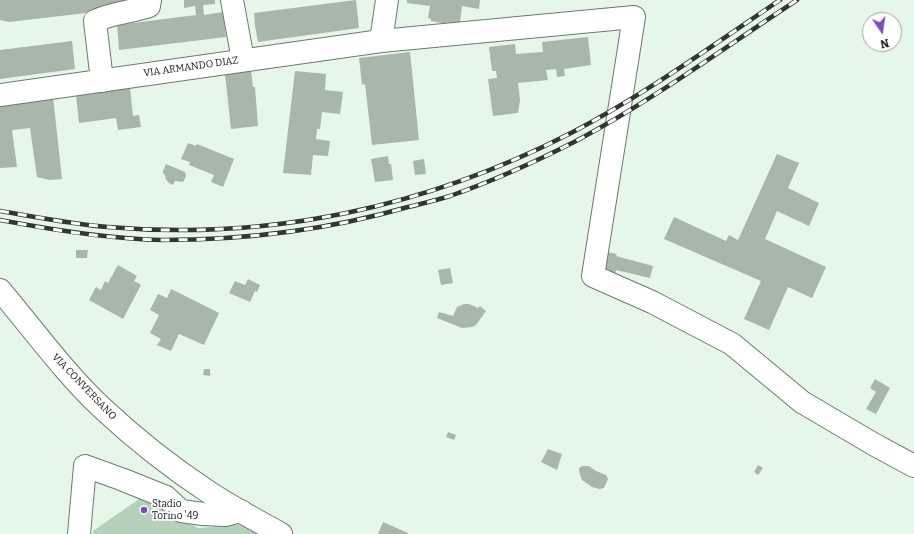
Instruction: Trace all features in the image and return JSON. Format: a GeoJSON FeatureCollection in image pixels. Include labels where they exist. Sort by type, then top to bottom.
{"type":"FeatureCollection","features":[{"type":"Feature","properties":{"kind":"street"},"geometry":{"type":"LineString","coordinates":[[102,81],[95,21],[104,16],[150,6],[150,0]]}},
{"type":"Feature","properties":{"kind":"street"},"geometry":{"type":"LineString","coordinates":[[232,0],[243,60]]}},
{"type":"Feature","properties":{"kind":"street"},"geometry":{"type":"LineString","coordinates":[[381,41],[387,0]]}},
{"type":"Feature","properties":{"kind":"street","name":"VIA ARMANDO DIAZ"},"geometry":{"type":"LineString","coordinates":[[0,95],[381,41],[634,17],[593,276],[652,302],[732,344],[802,402],[914,466]]}},
{"type":"Feature","properties":{"kind":"street","name":"VIA CONVERSANO"},"geometry":{"type":"LineString","coordinates":[[0,290],[62,365],[100,406],[136,438],[180,472],[211,494],[241,511]]}},
{"type":"Feature","properties":{"kind":"street"},"geometry":{"type":"LineString","coordinates":[[79,534],[85,466],[166,497],[181,511],[225,515],[241,511],[282,534]]}},
{"type":"Feature","properties":{"kind":"green space","name":"Stadio Torino '49"},"geometry":{"type":"Polygon","coordinates":[[[142,497],[198,528],[245,524],[262,534],[93,534],[93,531],[142,497]]]}},
{"type":"Feature","properties":{"kind":"building"},"geometry":{"type":"Polygon","coordinates":[[[0,0],[128,0],[129,8],[9,22],[0,20],[0,0]]]}},
{"type":"Feature","properties":{"kind":"building"},"geometry":{"type":"Polygon","coordinates":[[[184,0],[215,0],[215,4],[203,5],[204,15],[223,12],[226,37],[119,50],[117,25],[196,15],[195,6],[184,8],[184,0]]]}},
{"type":"Feature","properties":{"kind":"building"},"geometry":{"type":"Polygon","coordinates":[[[356,0],[359,28],[258,42],[254,13],[356,0]]]}},
{"type":"Feature","properties":{"kind":"building"},"geometry":{"type":"Polygon","coordinates":[[[407,0],[480,0],[479,9],[462,6],[460,22],[457,22],[456,24],[447,22],[447,24],[431,21],[431,19],[428,18],[430,6],[407,3],[407,0]]]}},
{"type":"Feature","properties":{"kind":"building"},"geometry":{"type":"Polygon","coordinates":[[[588,37],[591,65],[564,69],[565,76],[557,77],[556,69],[546,70],[548,80],[518,83],[520,100],[518,113],[493,116],[488,79],[497,78],[496,71],[492,71],[489,47],[515,44],[516,54],[543,52],[542,42],[588,37]]]}},
{"type":"Feature","properties":{"kind":"building"},"geometry":{"type":"Polygon","coordinates":[[[72,41],[75,69],[0,79],[0,50],[72,41]]]}},
{"type":"Feature","properties":{"kind":"building"},"geometry":{"type":"Polygon","coordinates":[[[410,52],[419,140],[372,145],[365,84],[362,85],[359,58],[410,52]]]}},
{"type":"Feature","properties":{"kind":"building"},"geometry":{"type":"Polygon","coordinates":[[[251,71],[253,87],[255,87],[258,126],[231,129],[225,74],[251,71]]]}},
{"type":"Feature","properties":{"kind":"building"},"geometry":{"type":"Polygon","coordinates":[[[295,71],[326,74],[325,90],[343,92],[340,114],[322,112],[320,129],[317,129],[316,139],[330,141],[328,156],[313,155],[311,175],[283,173],[295,71]]]}},
{"type":"Feature","properties":{"kind":"building"},"geometry":{"type":"Polygon","coordinates":[[[130,88],[133,116],[139,115],[141,127],[118,130],[116,118],[79,123],[76,95],[130,88]]]}},
{"type":"Feature","properties":{"kind":"building"},"geometry":{"type":"Polygon","coordinates":[[[53,97],[62,179],[49,180],[37,177],[30,128],[12,130],[17,167],[0,168],[0,104],[53,97]]]}},
{"type":"Feature","properties":{"kind":"building"},"geometry":{"type":"Polygon","coordinates":[[[188,143],[196,146],[197,144],[234,159],[223,187],[211,182],[214,175],[189,165],[190,162],[181,159],[188,143]]]}},
{"type":"Feature","properties":{"kind":"building"},"geometry":{"type":"Polygon","coordinates":[[[777,154],[799,163],[788,188],[819,203],[809,226],[777,211],[765,239],[826,267],[812,298],[788,287],[769,330],[744,319],[761,281],[664,239],[674,217],[726,241],[729,235],[738,240],[777,154]]]}},
{"type":"Feature","properties":{"kind":"building"},"geometry":{"type":"Polygon","coordinates":[[[388,156],[389,164],[391,164],[393,180],[375,182],[371,159],[388,156]]]}},
{"type":"Feature","properties":{"kind":"building"},"geometry":{"type":"Polygon","coordinates":[[[424,159],[426,174],[415,175],[413,161],[424,159]]]}},
{"type":"Feature","properties":{"kind":"building"},"geometry":{"type":"Polygon","coordinates":[[[166,164],[185,172],[186,176],[183,182],[175,181],[173,185],[169,183],[163,173],[166,164]]]}},
{"type":"Feature","properties":{"kind":"building"},"geometry":{"type":"Polygon","coordinates":[[[76,250],[88,250],[87,258],[76,258],[76,250]]]}},
{"type":"Feature","properties":{"kind":"building"},"geometry":{"type":"Polygon","coordinates":[[[606,252],[617,254],[616,256],[653,266],[650,278],[616,270],[615,277],[605,276],[606,252]]]}},
{"type":"Feature","properties":{"kind":"building"},"geometry":{"type":"Polygon","coordinates":[[[118,265],[137,276],[134,281],[141,285],[123,319],[89,300],[96,287],[101,290],[105,281],[108,283],[118,265]]]}},
{"type":"Feature","properties":{"kind":"building"},"geometry":{"type":"Polygon","coordinates":[[[450,268],[453,283],[441,285],[438,270],[450,268]]]}},
{"type":"Feature","properties":{"kind":"building"},"geometry":{"type":"Polygon","coordinates":[[[248,279],[260,285],[257,292],[255,291],[250,302],[229,293],[235,281],[245,285],[248,279]]]}},
{"type":"Feature","properties":{"kind":"building"},"geometry":{"type":"Polygon","coordinates":[[[171,289],[219,313],[204,345],[179,334],[171,351],[157,345],[161,339],[150,333],[159,315],[150,310],[158,294],[167,298],[171,289]]]}},
{"type":"Feature","properties":{"kind":"building"},"geometry":{"type":"Polygon","coordinates":[[[464,304],[469,304],[478,308],[480,306],[486,311],[476,325],[462,328],[437,318],[439,312],[453,316],[457,307],[464,304]]]}},
{"type":"Feature","properties":{"kind":"building"},"geometry":{"type":"Polygon","coordinates":[[[204,369],[210,369],[210,376],[203,375],[204,369]]]}},
{"type":"Feature","properties":{"kind":"building"},"geometry":{"type":"Polygon","coordinates":[[[875,379],[890,388],[876,414],[866,409],[876,392],[870,388],[875,379]]]}},
{"type":"Feature","properties":{"kind":"building"},"geometry":{"type":"Polygon","coordinates":[[[448,432],[456,435],[454,440],[446,437],[448,432]]]}},
{"type":"Feature","properties":{"kind":"building"},"geometry":{"type":"Polygon","coordinates":[[[548,449],[562,454],[557,470],[541,462],[548,449]]]}},
{"type":"Feature","properties":{"kind":"building"},"geometry":{"type":"Polygon","coordinates":[[[758,465],[763,468],[758,475],[754,472],[758,465]]]}},
{"type":"Feature","properties":{"kind":"building"},"geometry":{"type":"Polygon","coordinates":[[[582,466],[589,466],[606,475],[608,479],[604,488],[599,489],[592,487],[582,480],[579,468],[582,466]]]}},
{"type":"Feature","properties":{"kind":"building"},"geometry":{"type":"Polygon","coordinates":[[[383,522],[408,533],[408,534],[378,534],[383,522]]]}},
{"type":"Feature","properties":{"kind":"railway"},"geometry":{"type":"LineString","coordinates":[[0,211],[108,227],[168,230],[228,229],[288,223],[346,213],[404,199],[461,181],[516,159],[571,133],[625,103],[780,0]]}},
{"type":"Feature","properties":{"kind":"railway"},"geometry":{"type":"LineString","coordinates":[[0,220],[101,236],[162,240],[193,240],[255,236],[317,228],[378,215],[450,196],[498,178],[529,164],[605,125],[661,91],[797,0]]}},
{"type":"Feature","properties":{"kind":"place","name":"Stadio Torino '49"},"geometry":{"type":"Point","coordinates":[144,510]}}]}
